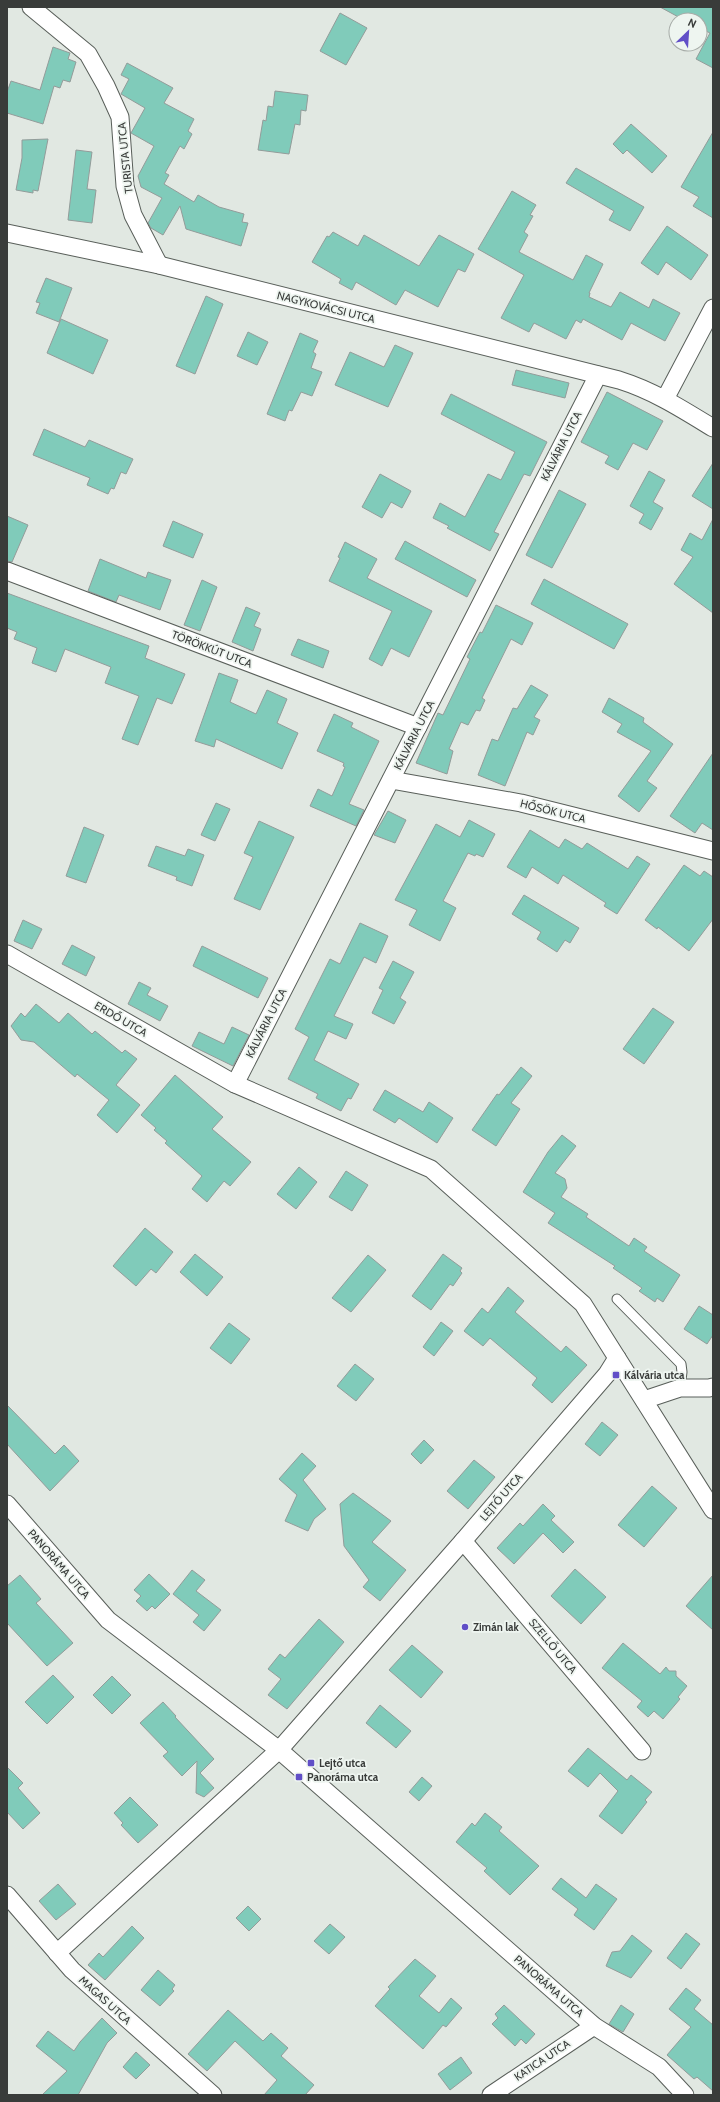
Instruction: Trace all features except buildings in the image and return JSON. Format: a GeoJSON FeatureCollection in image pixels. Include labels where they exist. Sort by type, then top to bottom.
{"type":"FeatureCollection","features":[{"type":"Feature","properties":{"kind":"street","name":"TURISTA UTCA"},"geometry":{"type":"LineString","coordinates":[[31,7],[88,54],[106,86],[120,117],[125,186],[133,215],[158,265]]}},
{"type":"Feature","properties":{"kind":"street","name":"NAGYKOVÁCSI UTCA"},"geometry":{"type":"LineString","coordinates":[[7,233],[158,265],[598,375],[643,388],[665,399],[713,428]]}},
{"type":"Feature","properties":{"kind":"street"},"geometry":{"type":"LineString","coordinates":[[665,399],[713,308]]}},
{"type":"Feature","properties":{"kind":"street","name":"KÁLVÁRIA UTCA"},"geometry":{"type":"LineString","coordinates":[[235,1084],[598,375]]}},
{"type":"Feature","properties":{"kind":"street","name":"TÖRÖKKÚT UTCA"},"geometry":{"type":"LineString","coordinates":[[7,571],[418,727]]}},
{"type":"Feature","properties":{"kind":"street","name":"HŐSÖK UTCA"},"geometry":{"type":"LineString","coordinates":[[391,780],[521,803],[713,851]]}},
{"type":"Feature","properties":{"kind":"street","name":"ERDŐ UTCA"},"geometry":{"type":"LineString","coordinates":[[7,954],[235,1084]]}},
{"type":"Feature","properties":{"kind":"street"},"geometry":{"type":"LineString","coordinates":[[235,1084],[431,1169],[583,1304],[713,1510]]}},
{"type":"Feature","properties":{"kind":"street","name":"LEJTŐ UTCA"},"geometry":{"type":"LineString","coordinates":[[57,1953],[279,1750],[463,1541],[607,1374],[618,1358]]}},
{"type":"Feature","properties":{"kind":"street"},"geometry":{"type":"LineString","coordinates":[[644,1400],[680,1388],[713,1387]]}},
{"type":"Feature","properties":{"kind":"street","name":"PANORÁMA UTCA"},"geometry":{"type":"LineString","coordinates":[[7,1504],[108,1620],[279,1750],[594,2026],[659,2067],[685,2095]]}},
{"type":"Feature","properties":{"kind":"street","name":"SZELLŐ UTCA"},"geometry":{"type":"LineString","coordinates":[[463,1541],[642,1751]]}},
{"type":"Feature","properties":{"kind":"street","name":"MAGAS UTCA"},"geometry":{"type":"LineString","coordinates":[[7,1895],[72,1970],[213,2095]]}},
{"type":"Feature","properties":{"kind":"street","name":"KATICA UTCA"},"geometry":{"type":"LineString","coordinates":[[491,2095],[594,2026]]}},
{"type":"Feature","properties":{"kind":"lane"},"geometry":{"type":"LineString","coordinates":[[617,1299],[681,1364],[682,1372],[680,1388]]}},
{"type":"Feature","properties":{"kind":"place","name":"Kálvária utca"},"geometry":{"type":"Point","coordinates":[616,1375]}},
{"type":"Feature","properties":{"kind":"place","name":"Zimán lak"},"geometry":{"type":"Point","coordinates":[465,1627]}},
{"type":"Feature","properties":{"kind":"place","name":"Lejtő utca"},"geometry":{"type":"Point","coordinates":[311,1763]}},
{"type":"Feature","properties":{"kind":"place","name":"Panoráma utca"},"geometry":{"type":"Point","coordinates":[299,1777]}}]}
